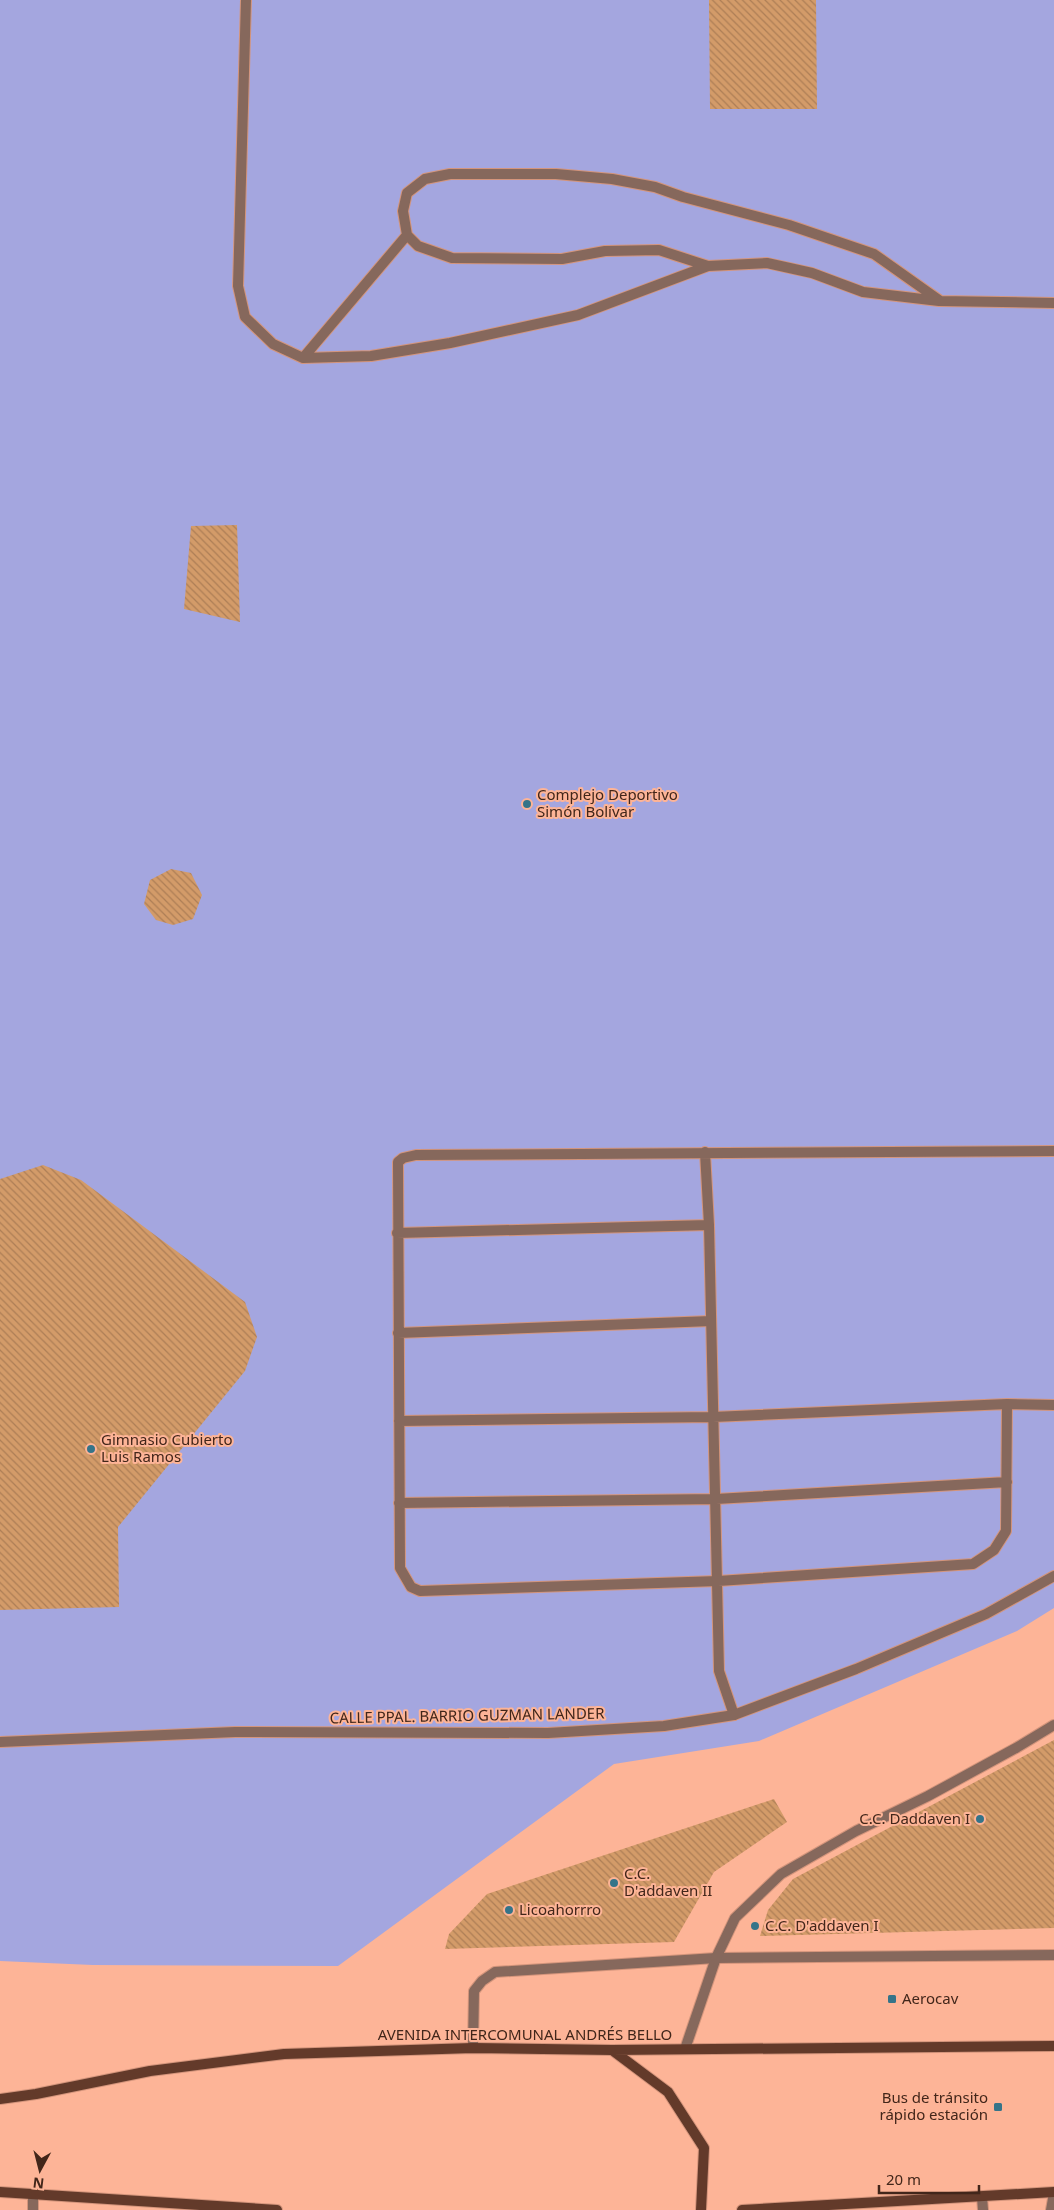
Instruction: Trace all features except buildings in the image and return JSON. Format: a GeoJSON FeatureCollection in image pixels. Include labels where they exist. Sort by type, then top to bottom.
{"type":"FeatureCollection","features":[{"type":"Feature","properties":{"kind":"main road","name":"AVENIDA INTERCOMUNAL ANDRÉS BELLO"},"geometry":{"type":"LineString","coordinates":[[0,2099],[36,2094],[150,2071],[284,2054],[473,2048],[612,2050],[1054,2046]]}},
{"type":"Feature","properties":{"kind":"main road"},"geometry":{"type":"LineString","coordinates":[[612,2050],[668,2092],[704,2148],[702,2210]]}},
{"type":"Feature","properties":{"kind":"main road"},"geometry":{"type":"LineString","coordinates":[[0,2192],[276,2210]]}},
{"type":"Feature","properties":{"kind":"main road"},"geometry":{"type":"LineString","coordinates":[[742,2210],[1054,2193]]}},
{"type":"Feature","properties":{"kind":"street"},"geometry":{"type":"LineString","coordinates":[[246,0],[238,286],[245,317],[273,344],[303,358],[371,356],[450,342],[578,315],[708,266],[767,263],[812,273],[863,292],[939,301],[1054,303]]}},
{"type":"Feature","properties":{"kind":"street"},"geometry":{"type":"LineString","coordinates":[[708,266],[659,250],[605,251],[562,259],[452,258],[418,246],[407,235],[403,211],[407,193],[425,179],[450,174],[556,174],[612,179],[655,187],[683,197],[789,225],[874,254],[939,301]]}},
{"type":"Feature","properties":{"kind":"street"},"geometry":{"type":"LineString","coordinates":[[303,358],[407,235]]}},
{"type":"Feature","properties":{"kind":"street"},"geometry":{"type":"LineString","coordinates":[[705,1152],[709,1225],[719,1671],[734,1715]]}},
{"type":"Feature","properties":{"kind":"street"},"geometry":{"type":"LineString","coordinates":[[1007,1404],[1006,1531],[994,1550],[973,1564],[718,1582],[420,1591],[411,1587],[400,1568],[398,1162],[403,1158],[416,1155],[705,1152],[1054,1152]]}},
{"type":"Feature","properties":{"kind":"street"},"geometry":{"type":"LineString","coordinates":[[397,1233],[709,1225]]}},
{"type":"Feature","properties":{"kind":"street"},"geometry":{"type":"LineString","coordinates":[[398,1333],[711,1321]]}},
{"type":"Feature","properties":{"kind":"street"},"geometry":{"type":"LineString","coordinates":[[398,1421],[714,1417],[1007,1404],[1054,1405]]}},
{"type":"Feature","properties":{"kind":"street"},"geometry":{"type":"LineString","coordinates":[[399,1503],[716,1499],[1007,1482]]}},
{"type":"Feature","properties":{"kind":"street","name":"CALLE PPAL. BARRIO GUZMAN LANDER"},"geometry":{"type":"LineString","coordinates":[[0,1742],[235,1732],[548,1733],[664,1726],[734,1715],[856,1669],[968,1621],[1054,1576]]}},
{"type":"Feature","properties":{"kind":"street"},"geometry":{"type":"LineString","coordinates":[[685,2049],[716,1958],[735,1918],[781,1874],[856,1831],[928,1796],[1008,1753],[1054,1725]]}},
{"type":"Feature","properties":{"kind":"street"},"geometry":{"type":"LineString","coordinates":[[473,2048],[474,1991],[482,1981],[495,1972],[716,1958],[1054,1955]]}},
{"type":"Feature","properties":{"kind":"street"},"geometry":{"type":"LineString","coordinates":[[1051,2210],[1054,2193]]}},
{"type":"Feature","properties":{"kind":"street"},"geometry":{"type":"LineString","coordinates":[[33,2195],[33,2210]]}},
{"type":"Feature","properties":{"kind":"street"},"geometry":{"type":"LineString","coordinates":[[982,2197],[983,2210]]}},
{"type":"Feature","properties":{"kind":"shaded area","name":"Complejo Deportivo Simón Bolívar"},"geometry":{"type":"Polygon","coordinates":[[[0,0],[1054,0],[1054,1608],[1017,1631],[759,1741],[614,1764],[338,1966],[93,1965],[0,1961],[0,0]]]}},
{"type":"Feature","properties":{"kind":"place","name":"Complejo Deportivo Simón Bolívar"},"geometry":{"type":"Point","coordinates":[527,804]}},
{"type":"Feature","properties":{"kind":"place","name":"Gimnasio Cubierto Luis Ramos"},"geometry":{"type":"Point","coordinates":[91,1449]}},
{"type":"Feature","properties":{"kind":"place","name":"C.C. Daddaven I"},"geometry":{"type":"Point","coordinates":[980,1819]}},
{"type":"Feature","properties":{"kind":"place","name":"C.C. D'addaven II"},"geometry":{"type":"Point","coordinates":[614,1883]}},
{"type":"Feature","properties":{"kind":"place","name":"Licoahorrro"},"geometry":{"type":"Point","coordinates":[509,1910]}},
{"type":"Feature","properties":{"kind":"place","name":"C.C. D'addaven I"},"geometry":{"type":"Point","coordinates":[755,1926]}},
{"type":"Feature","properties":{"kind":"place","name":"Aerocav"},"geometry":{"type":"Point","coordinates":[892,1999]}},
{"type":"Feature","properties":{"kind":"place","name":"Bus de tránsito rápido estación"},"geometry":{"type":"Point","coordinates":[998,2107]}}]}
